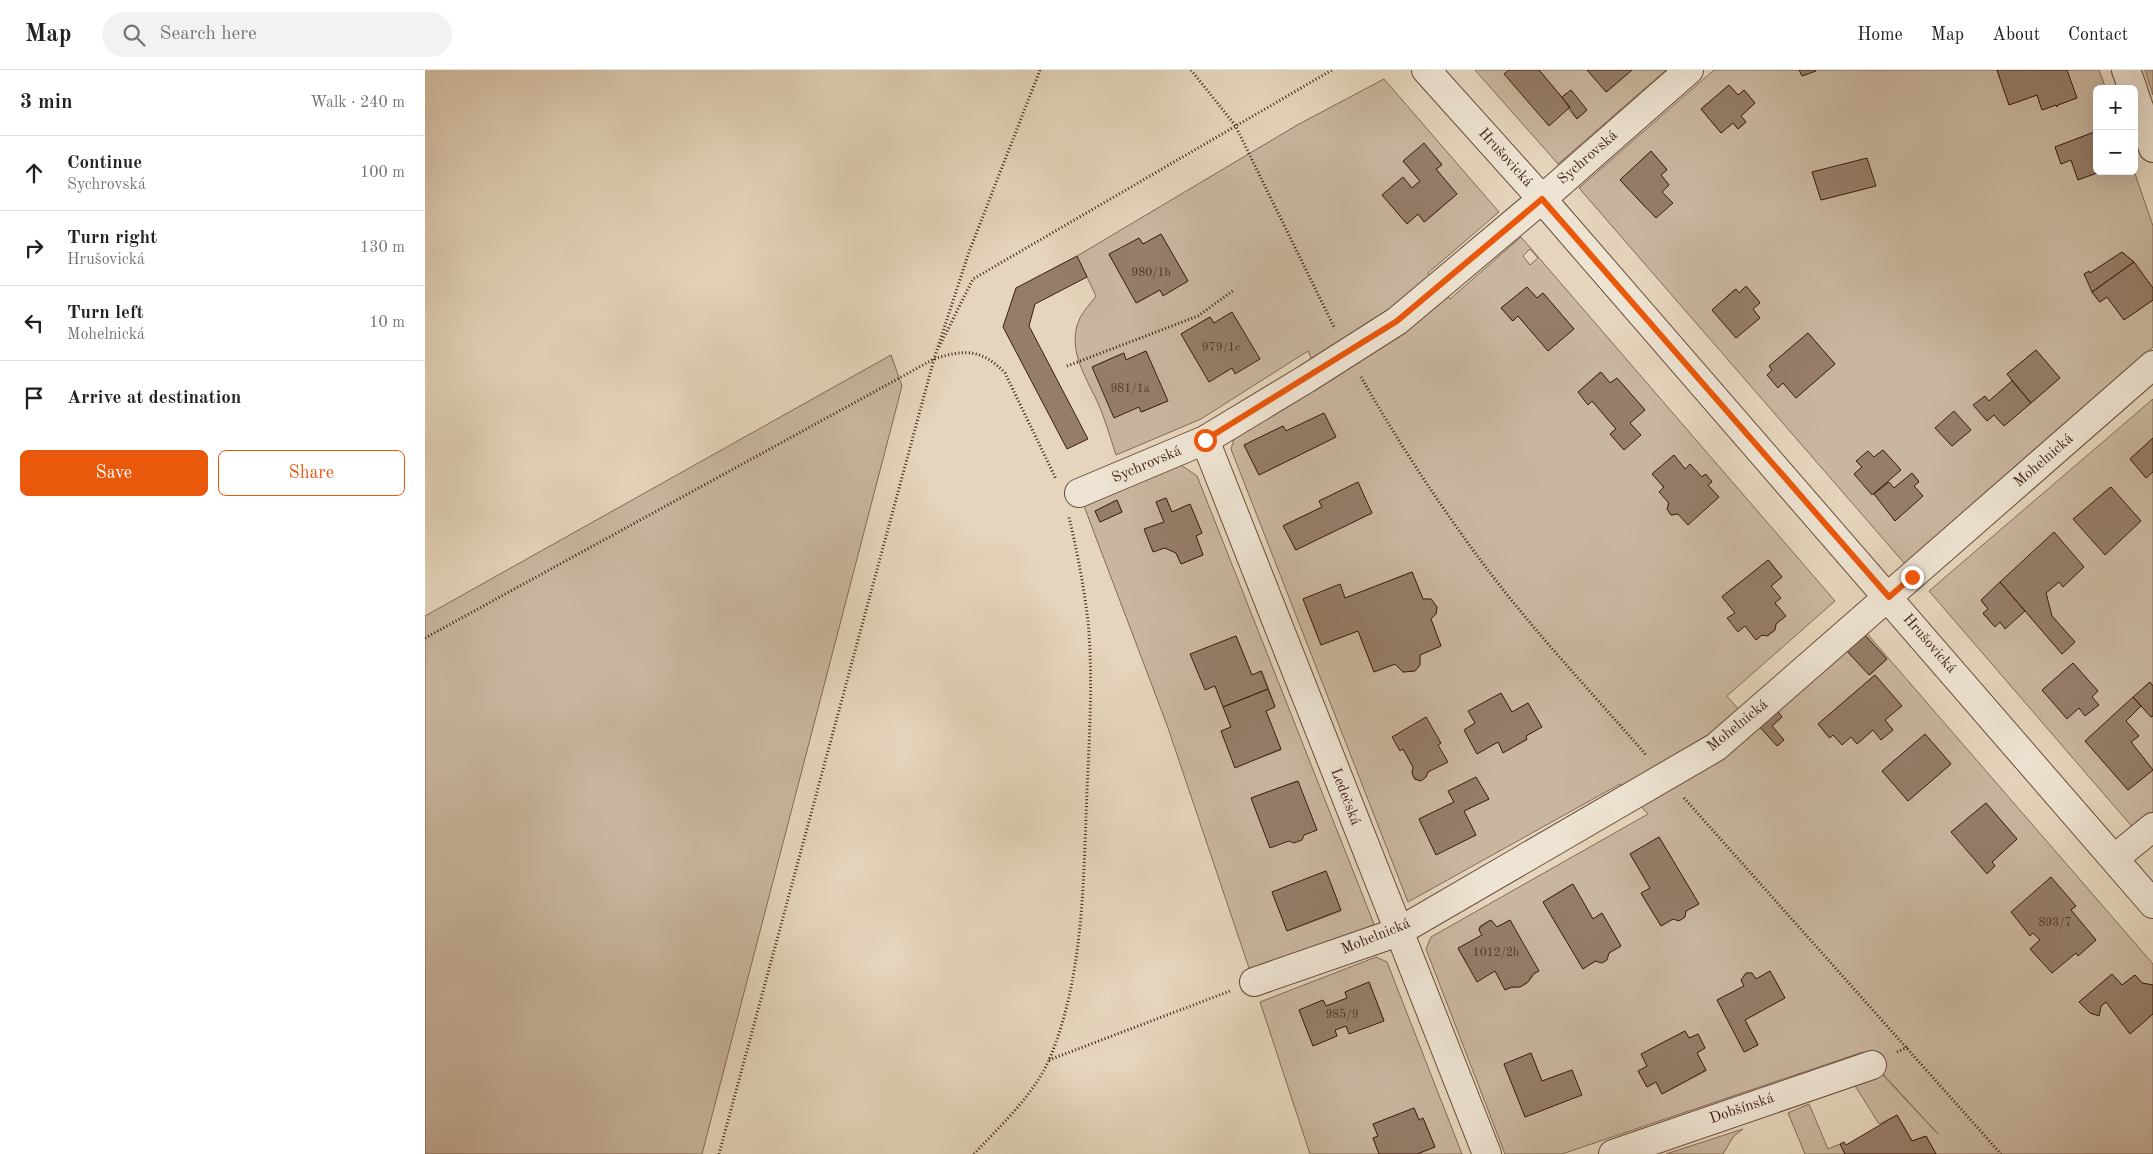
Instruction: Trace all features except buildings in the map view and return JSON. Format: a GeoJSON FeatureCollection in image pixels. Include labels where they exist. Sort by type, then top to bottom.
{"type":"FeatureCollection","features":[{"type":"Feature","properties":{"kind":"street","name":"Hrušovická"},"geometry":{"type":"LineString","coordinates":[[1426,70],[1542,199],[1889,597],[2153,904]]}},
{"type":"Feature","properties":{"kind":"street","name":"Sychrovská"},"geometry":{"type":"LineString","coordinates":[[1072,496],[1205,440],[1397,321],[1542,199],[1689,70]]}},
{"type":"Feature","properties":{"kind":"street"},"geometry":{"type":"LineString","coordinates":[[2126,70],[2132,85]]}},
{"type":"Feature","properties":{"kind":"street"},"geometry":{"type":"LineString","coordinates":[[2138,105],[2153,148]]}},
{"type":"Feature","properties":{"kind":"street","name":"Mohelnická"},"geometry":{"type":"LineString","coordinates":[[1254,982],[1398,932],[1716,747],[2153,365]]}},
{"type":"Feature","properties":{"kind":"street","name":"Ledečská"},"geometry":{"type":"LineString","coordinates":[[1205,440],[1487,1154]]}},
{"type":"Feature","properties":{"kind":"street"},"geometry":{"type":"LineString","coordinates":[[2115,858],[2153,827]]}},
{"type":"Feature","properties":{"kind":"street","name":"Dobšínská"},"geometry":{"type":"LineString","coordinates":[[1613,1154],[1872,1065]]}},
{"type":"Feature","properties":{"kind":"path"},"geometry":{"type":"LineString","coordinates":[[719,1154],[934,359],[969,252],[1040,70]]}},
{"type":"Feature","properties":{"kind":"path"},"geometry":{"type":"LineString","coordinates":[[1191,70],[1235,125],[1347,353],[1392,432],[1429,490],[1491,575],[1665,777],[2001,1154]]}},
{"type":"Feature","properties":{"kind":"path"},"geometry":{"type":"LineString","coordinates":[[934,359],[973,279],[1332,70]]}},
{"type":"Feature","properties":{"kind":"path"},"geometry":{"type":"LineString","coordinates":[[1067,366],[1197,316],[1234,290]]}},
{"type":"Feature","properties":{"kind":"path"},"geometry":{"type":"LineString","coordinates":[[425,638],[934,359],[950,354],[974,352],[993,360],[1005,373],[1072,496],[1076,548],[1088,621],[1091,690],[1083,894],[1076,962],[1063,1018],[1049,1060],[1015,1109],[974,1154]]}},
{"type":"Feature","properties":{"kind":"path"},"geometry":{"type":"LineString","coordinates":[[1049,1060],[1254,982]]}},
{"type":"Feature","properties":{"kind":"shaded area"},"geometry":{"type":"Polygon","coordinates":[[[1475,70],[1509,70],[1568,109],[1577,119],[1587,110],[1571,90],[1562,97],[1539,70],[1587,70],[1607,92],[1632,70],[1666,70],[1558,164],[1475,70]]]}},
{"type":"Feature","properties":{"kind":"shaded area"},"geometry":{"type":"Polygon","coordinates":[[[1714,70],[1799,70],[1803,76],[1815,70],[1997,70],[2009,105],[2037,95],[2042,110],[2056,105],[2057,107],[2076,98],[2067,70],[2099,70],[2105,85],[2093,85],[2093,133],[2055,147],[2061,164],[2071,160],[2078,180],[2093,174],[2135,175],[2153,226],[2153,288],[2134,262],[2122,252],[2090,273],[2089,271],[2092,292],[2099,302],[2107,297],[2124,320],[2153,300],[2153,347],[1905,564],[1579,188],[1714,70]],[[1729,85],[1701,109],[1721,133],[1733,123],[1738,129],[1746,122],[1741,116],[1755,103],[1745,91],[1738,95],[1729,85]],[[1651,151],[1620,180],[1645,207],[1672,203],[1662,192],[1669,185],[1661,175],[1667,169],[1651,151]],[[1867,159],[1812,172],[1821,200],[1875,186],[1867,159]],[[1746,286],[1739,293],[1735,289],[1712,310],[1736,338],[1760,318],[1753,309],[1760,302],[1746,286]],[[1808,333],[1769,366],[1772,370],[1767,375],[1778,387],[1783,383],[1796,398],[1835,364],[1808,333]],[[2036,350],[2007,374],[2012,381],[1989,401],[1985,396],[1974,405],[1987,421],[1994,415],[2004,426],[2060,378],[2036,350]],[[1954,412],[1935,428],[1952,446],[1971,430],[1954,412]],[[1883,450],[1874,457],[1868,451],[1857,461],[1862,467],[1854,474],[1872,494],[1901,470],[1883,450]],[[1912,473],[1894,488],[1888,482],[1874,494],[1895,521],[1923,496],[1914,486],[1919,481],[1912,473]]]}},
{"type":"Feature","properties":{"kind":"shaded area"},"geometry":{"type":"Polygon","coordinates":[[[2145,70],[2153,70],[2153,95],[2145,70]]]}},
{"type":"Feature","properties":{"kind":"shaded area"},"geometry":{"type":"Polygon","coordinates":[[[1384,79],[1499,212],[1428,273],[1450,299],[1521,237],[1835,601],[1727,696],[1754,727],[1864,630],[2153,964],[2153,985],[2142,983],[2135,975],[2122,985],[2112,974],[2079,1002],[2090,1013],[2098,1015],[2101,1006],[2106,1002],[2130,1034],[2153,1014],[2153,1154],[1936,1154],[1926,1136],[1912,1141],[1897,1115],[1879,1124],[1851,1079],[1877,1069],[1938,1134],[1863,1052],[1562,1154],[1505,1154],[1426,949],[1431,937],[1648,814],[1620,784],[1408,902],[1231,449],[1235,436],[1321,381],[1308,351],[1201,419],[1116,455],[1103,414],[1083,371],[1076,350],[1076,329],[1080,318],[1096,296],[1077,256],[1299,124],[1384,79]],[[1424,144],[1403,161],[1420,181],[1412,188],[1403,177],[1382,195],[1407,224],[1418,214],[1425,222],[1457,194],[1436,169],[1442,164],[1424,144]],[[1161,234],[1143,244],[1139,238],[1109,255],[1137,303],[1160,290],[1163,295],[1188,281],[1161,234]],[[1530,249],[1523,256],[1530,265],[1538,258],[1530,249]],[[1527,287],[1501,308],[1512,321],[1518,316],[1548,351],[1574,329],[1543,293],[1537,298],[1527,287]],[[1232,312],[1214,323],[1210,317],[1181,334],[1209,382],[1232,368],[1232,312]],[[1146,351],[1126,360],[1123,353],[1092,367],[1139,407],[1142,412],[1167,401],[1146,351]],[[1600,372],[1578,392],[1588,404],[1592,401],[1616,429],[1610,434],[1624,450],[1640,435],[1630,423],[1645,410],[1617,378],[1610,383],[1600,372]],[[1324,413],[1286,431],[1283,426],[1244,445],[1259,475],[1336,437],[1324,413]],[[1674,455],[1652,474],[1667,494],[1667,509],[1671,515],[1678,514],[1688,524],[1719,497],[1708,485],[1712,481],[1706,474],[1702,477],[1685,469],[1674,455]],[[1357,483],[1319,501],[1322,507],[1284,525],[1295,550],[1372,513],[1357,483]],[[1769,560],[1722,596],[1735,613],[1728,618],[1745,626],[1756,640],[1762,635],[1768,636],[1775,630],[1776,624],[1785,616],[1775,603],[1771,586],[1782,577],[1769,560]],[[1412,572],[1345,598],[1340,585],[1303,599],[1321,645],[1358,631],[1374,672],[1395,664],[1403,672],[1415,671],[1420,665],[1420,655],[1441,646],[1431,619],[1436,614],[1437,607],[1431,599],[1423,599],[1412,572]],[[1863,633],[1845,649],[1870,675],[1887,659],[1863,633]],[[1875,675],[1818,724],[1829,738],[1833,735],[1851,737],[1857,744],[1873,730],[1881,739],[1893,730],[1885,720],[1901,706],[1875,675]],[[1501,693],[1469,711],[1475,723],[1464,730],[1477,754],[1498,742],[1504,752],[1527,740],[1526,736],[1541,727],[1528,703],[1512,712],[1501,693]],[[1782,717],[1758,725],[1777,746],[1784,740],[1772,726],[1782,717]],[[1925,734],[1882,771],[1908,801],[1951,764],[1925,734]],[[1441,743],[1403,749],[1413,767],[1414,779],[1420,781],[1426,777],[1438,745],[1441,743]],[[1476,778],[1448,791],[1454,802],[1419,819],[1436,854],[1476,835],[1464,811],[1489,799],[1476,778]],[[1986,803],[1951,832],[1987,873],[1995,866],[1992,862],[2017,839],[1986,803]],[[1659,837],[1630,854],[1650,888],[1641,894],[1661,926],[1673,919],[1679,920],[1685,917],[1686,911],[1699,904],[1659,837]],[[1572,884],[1543,902],[1583,969],[1621,946],[1602,913],[1593,919],[1572,884]],[[2075,906],[2033,933],[2040,940],[2030,949],[2052,972],[2076,953],[2078,956],[2096,940],[2071,910],[2075,906]],[[1490,920],[1480,926],[1479,930],[1482,935],[1458,949],[1477,981],[1495,971],[1505,990],[1525,985],[1538,971],[1510,920],[1497,927],[1490,920]],[[1770,971],[1756,979],[1752,973],[1746,973],[1741,980],[1744,986],[1717,1000],[1745,1052],[1758,1044],[1745,1020],[1785,998],[1770,971]],[[1685,1031],[1641,1054],[1647,1066],[1638,1071],[1647,1087],[1656,1082],[1662,1094],[1706,1071],[1697,1053],[1705,1048],[1698,1034],[1689,1038],[1685,1031]],[[1531,1053],[1504,1064],[1525,1117],[1581,1095],[1572,1070],[1542,1081],[1531,1053]]]}},
{"type":"Feature","properties":{"kind":"shaded area"},"geometry":{"type":"Polygon","coordinates":[[[891,355],[902,386],[702,1154],[425,1154],[425,616],[891,355]]]}},
{"type":"Feature","properties":{"kind":"shaded area"},"geometry":{"type":"Polygon","coordinates":[[[2153,399],[2153,438],[2130,459],[2146,478],[2153,472],[2153,686],[2150,682],[2085,741],[2128,790],[2153,770],[2153,812],[2134,829],[1929,591],[2153,399]],[[2110,487],[2074,519],[2105,554],[2141,521],[2110,487]],[[2054,533],[1981,601],[1988,609],[1983,614],[1994,626],[2000,622],[2005,628],[2025,611],[2062,654],[2075,642],[2052,616],[2046,593],[2059,582],[2063,586],[2084,567],[2054,533]],[[2073,663],[2042,690],[2067,718],[2079,708],[2085,716],[2098,705],[2092,697],[2098,691],[2073,663]]]}},
{"type":"Feature","properties":{"kind":"shaded area"},"geometry":{"type":"Polygon","coordinates":[[[1178,463],[1197,476],[1374,924],[1361,932],[1250,971],[1167,725],[1084,506],[1178,463]],[[1166,498],[1156,502],[1164,522],[1145,529],[1165,548],[1176,553],[1181,564],[1203,555],[1196,536],[1202,533],[1190,504],[1172,512],[1166,498]],[[1117,500],[1095,511],[1100,522],[1122,512],[1117,500]],[[1236,636],[1191,654],[1205,689],[1215,686],[1231,727],[1221,731],[1235,767],[1281,750],[1266,711],[1275,706],[1262,671],[1252,675],[1236,636]],[[1297,781],[1251,798],[1270,847],[1317,830],[1297,781]],[[1326,871],[1272,892],[1287,931],[1341,911],[1326,871]]]}},
{"type":"Feature","properties":{"kind":"shaded area"},"geometry":{"type":"Polygon","coordinates":[[[2141,706],[2151,717],[2153,716],[2153,770],[2131,742],[2139,736],[2126,721],[2141,706]]]}},
{"type":"Feature","properties":{"kind":"shaded area"},"geometry":{"type":"Polygon","coordinates":[[[1376,957],[1387,962],[1462,1154],[1417,1154],[1435,1147],[1423,1118],[1419,1120],[1414,1108],[1373,1124],[1378,1136],[1373,1138],[1379,1154],[1310,1154],[1260,1002],[1376,957]],[[1369,982],[1345,992],[1347,998],[1326,1006],[1323,1000],[1299,1010],[1313,1046],[1337,1036],[1335,1030],[1346,1026],[1349,1034],[1384,1020],[1369,982]]]}},
{"type":"Feature","properties":{"kind":"shaded area"},"geometry":{"type":"Polygon","coordinates":[[[1809,1104],[1828,1149],[1840,1144],[1845,1154],[1805,1154],[1788,1113],[1809,1104]]]}},
{"type":"Feature","properties":{"kind":"shaded area"},"geometry":{"type":"Polygon","coordinates":[[[1743,1129],[1733,1137],[1723,1154],[1666,1154],[1743,1129]]]}},
{"type":"Feature","properties":{"kind":"route"},"geometry":{"type":"LineString","coordinates":[[1205,440],[1397,321],[1542,199],[1889,597],[1912,577]]}}]}
